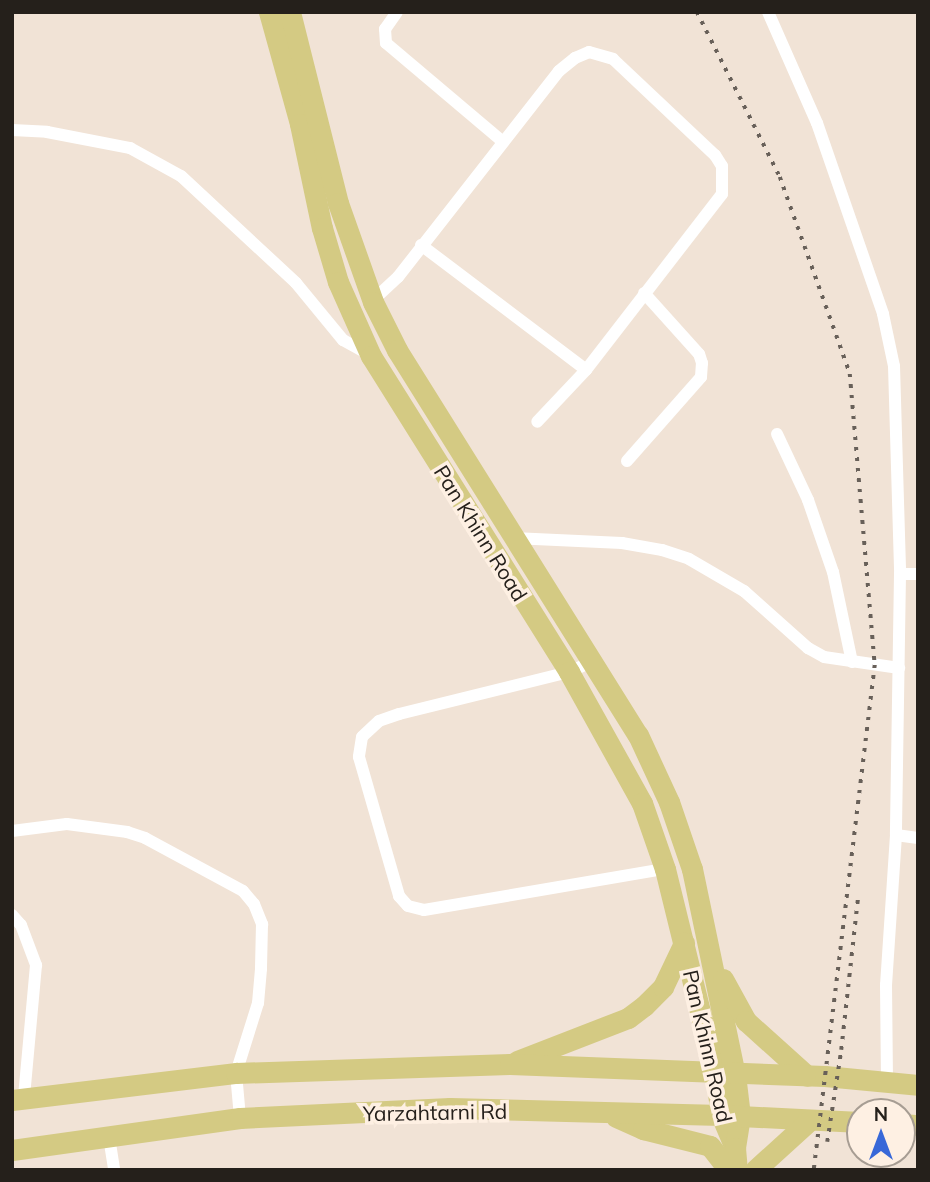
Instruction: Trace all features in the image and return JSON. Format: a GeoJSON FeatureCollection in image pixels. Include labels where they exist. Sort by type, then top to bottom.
{"type":"FeatureCollection","features":[{"type":"Feature","properties":{"kind":"main road","name":"Pan Khinn Road"},"geometry":{"type":"LineString","coordinates":[[269,12],[300,124],[322,228],[338,282],[371,356],[569,672],[642,803],[665,869],[684,943],[725,1073]]}},
{"type":"Feature","properties":{"kind":"main road","name":"Pan Khinn Road"},"geometry":{"type":"LineString","coordinates":[[290,12],[338,203],[373,302],[397,349],[638,735],[669,802],[692,869],[725,1073],[737,1170]]}},
{"type":"Feature","properties":{"kind":"main road"},"geometry":{"type":"LineString","coordinates":[[705,942],[728,992],[746,1021],[807,1076]]}},
{"type":"Feature","properties":{"kind":"main road"},"geometry":{"type":"LineString","coordinates":[[510,1064],[636,1012],[663,987],[684,943]]}},
{"type":"Feature","properties":{"kind":"main road"},"geometry":{"type":"LineString","coordinates":[[18,1099],[236,1073],[510,1064],[807,1076],[918,1085]]}},
{"type":"Feature","properties":{"kind":"main road","name":"Yarzahtarni Rd"},"geometry":{"type":"LineString","coordinates":[[12,1150],[240,1118],[450,1108],[731,1115],[846,1121]]}},
{"type":"Feature","properties":{"kind":"main road"},"geometry":{"type":"LineString","coordinates":[[605,1112],[643,1129],[710,1146],[729,1170]]}},
{"type":"Feature","properties":{"kind":"main road"},"geometry":{"type":"LineString","coordinates":[[755,1170],[810,1120]]}},
{"type":"Feature","properties":{"kind":"street"},"geometry":{"type":"LineString","coordinates":[[397,12],[385,29],[386,43],[503,142]]}},
{"type":"Feature","properties":{"kind":"street"},"geometry":{"type":"LineString","coordinates":[[768,12],[817,123],[883,314],[894,366],[900,574],[896,835],[886,985],[887,1083]]}},
{"type":"Feature","properties":{"kind":"street"},"geometry":{"type":"LineString","coordinates":[[353,316],[373,302],[398,277],[559,71],[575,58],[589,52],[613,59],[715,155],[722,166],[722,194],[586,370],[537,422]]}},
{"type":"Feature","properties":{"kind":"street"},"geometry":{"type":"LineString","coordinates":[[12,130],[47,132],[130,148],[173,171],[296,283],[343,340],[371,356]]}},
{"type":"Feature","properties":{"kind":"street"},"geometry":{"type":"LineString","coordinates":[[421,245],[586,370]]}},
{"type":"Feature","properties":{"kind":"street"},"geometry":{"type":"LineString","coordinates":[[627,461],[701,377],[699,354],[644,293]]}},
{"type":"Feature","properties":{"kind":"street"},"geometry":{"type":"LineString","coordinates":[[777,435],[808,500],[833,572],[852,662]]}},
{"type":"Feature","properties":{"kind":"street"},"geometry":{"type":"LineString","coordinates":[[513,538],[622,543],[662,550],[689,559],[744,591],[808,648],[824,657],[899,668]]}},
{"type":"Feature","properties":{"kind":"street"},"geometry":{"type":"LineString","coordinates":[[900,574],[918,574]]}},
{"type":"Feature","properties":{"kind":"street"},"geometry":{"type":"LineString","coordinates":[[593,661],[569,672],[399,714],[379,721],[362,737],[359,757],[399,897],[408,906],[424,909],[665,869]]}},
{"type":"Feature","properties":{"kind":"street"},"geometry":{"type":"LineString","coordinates":[[12,831],[66,824],[127,832],[145,838],[243,891],[260,912],[261,969],[258,1003],[236,1073],[240,1118]]}},
{"type":"Feature","properties":{"kind":"street"},"geometry":{"type":"LineString","coordinates":[[896,835],[918,838]]}},
{"type":"Feature","properties":{"kind":"street"},"geometry":{"type":"LineString","coordinates":[[12,915],[21,925],[36,965],[18,1099]]}},
{"type":"Feature","properties":{"kind":"street"},"geometry":{"type":"LineString","coordinates":[[108,1137],[114,1170]]}},
{"type":"Feature","properties":{"kind":"railway"},"geometry":{"type":"LineString","coordinates":[[697,12],[780,177],[850,374],[875,665],[814,1170]]}},
{"type":"Feature","properties":{"kind":"railway"},"geometry":{"type":"LineString","coordinates":[[827,1142],[841,1050],[858,896]]}}]}
